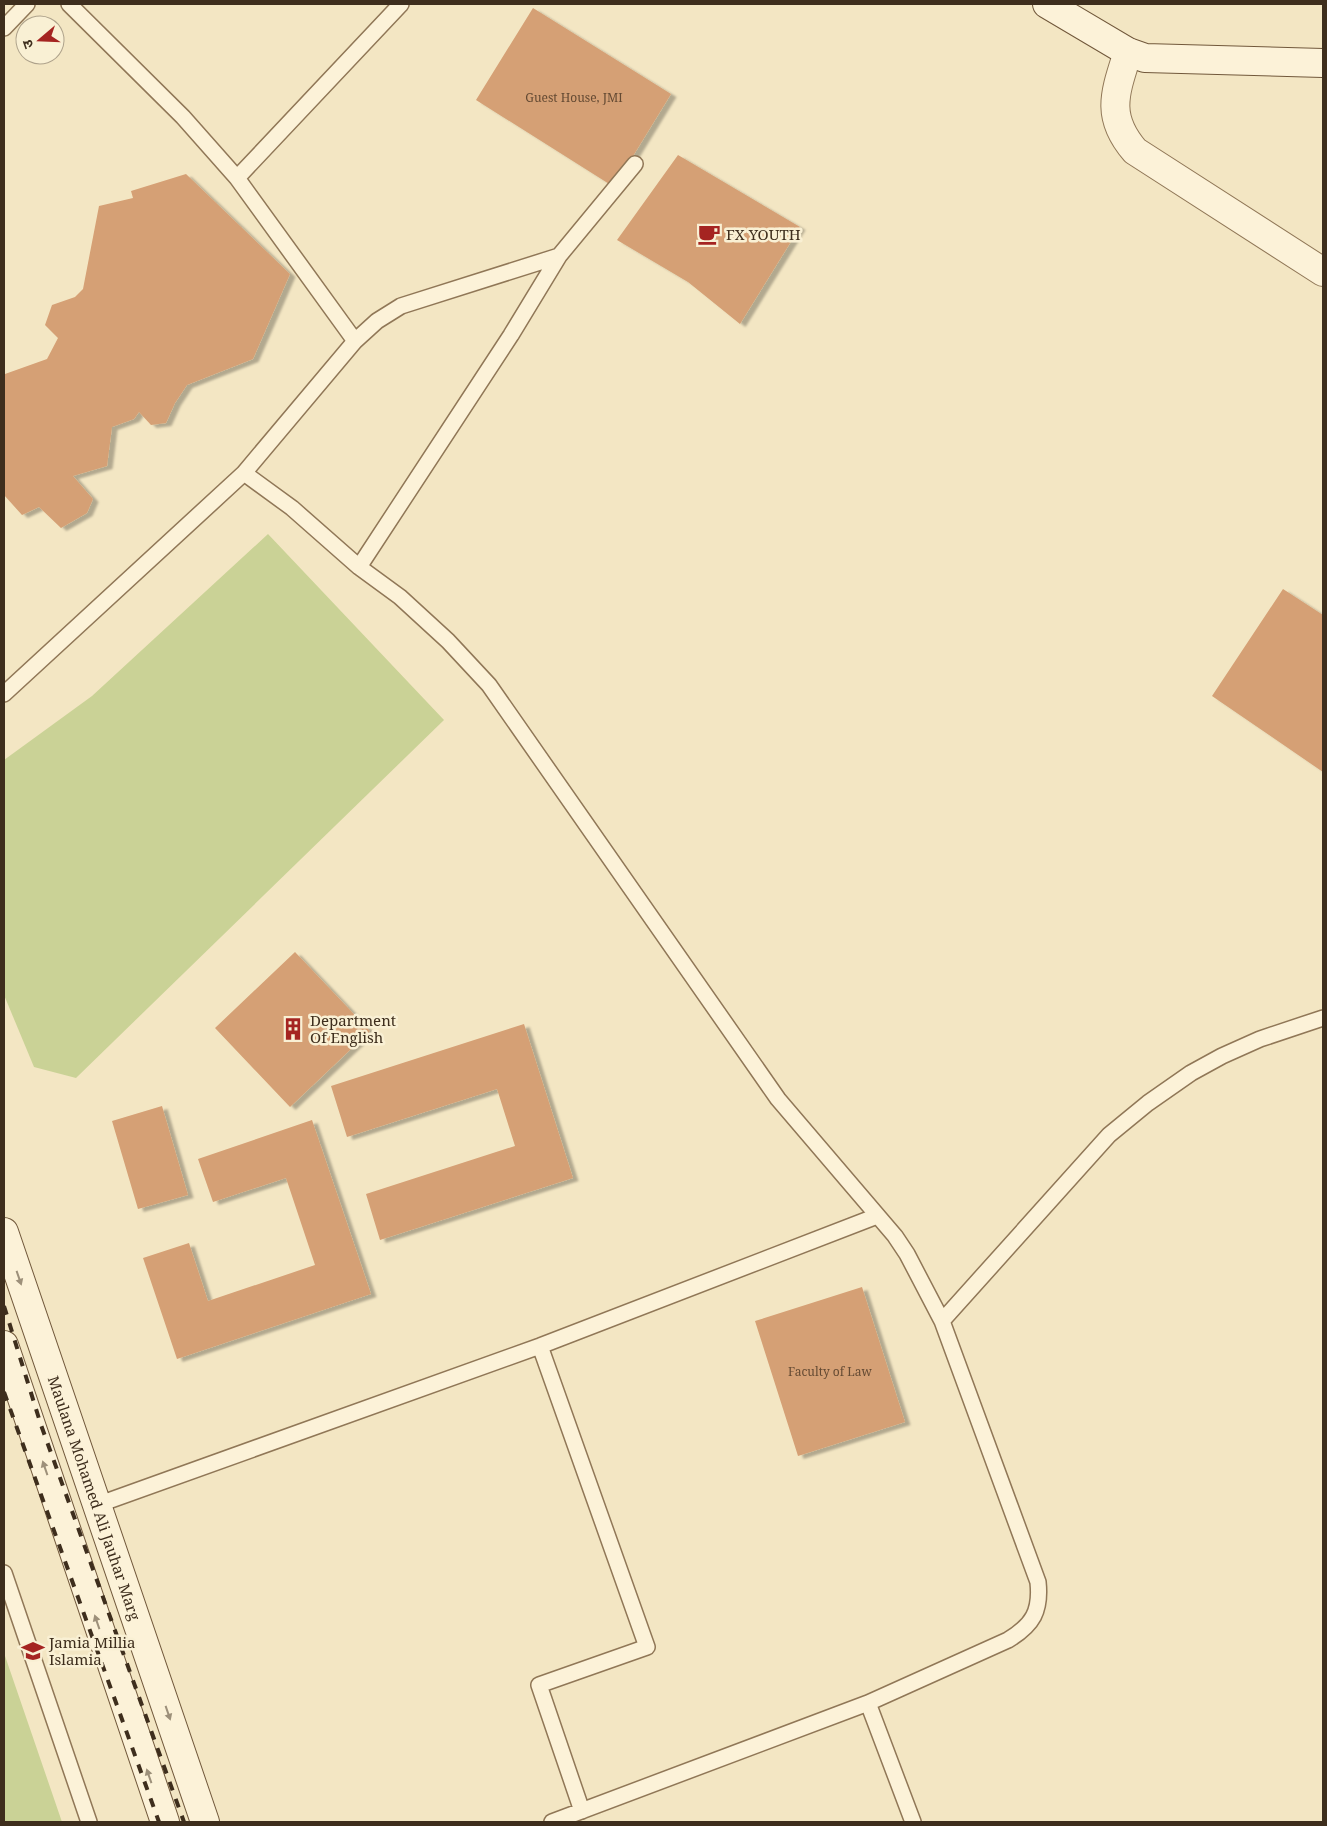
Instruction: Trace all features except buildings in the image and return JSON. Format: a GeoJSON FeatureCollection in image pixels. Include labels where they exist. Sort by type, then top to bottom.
{"type":"FeatureCollection","features":[{"type":"Feature","properties":{"kind":"main road"},"geometry":{"type":"LineString","coordinates":[[1047,4],[1128,52],[1145,58],[1323,63]]}},
{"type":"Feature","properties":{"kind":"main road"},"geometry":{"type":"LineString","coordinates":[[1128,52],[1115,100],[1116,116],[1119,130],[1135,152],[1323,272]]}},
{"type":"Feature","properties":{"kind":"main road","name":"Maulana Mohamed Ali Jauhar Marg"},"geometry":{"type":"LineString","coordinates":[[4,1232],[205,1822]]}},
{"type":"Feature","properties":{"kind":"main road"},"geometry":{"type":"LineString","coordinates":[[4,1345],[165,1822]]}},
{"type":"Feature","properties":{"kind":"main road"},"geometry":{"type":"LineString","coordinates":[[119,1687],[155,1675]]}},
{"type":"Feature","properties":{"kind":"lane"},"geometry":{"type":"LineString","coordinates":[[4,28],[27,4]]}},
{"type":"Feature","properties":{"kind":"lane"},"geometry":{"type":"LineString","coordinates":[[69,4],[183,117],[238,178],[355,341]]}},
{"type":"Feature","properties":{"kind":"lane"},"geometry":{"type":"LineString","coordinates":[[238,178],[401,4]]}},
{"type":"Feature","properties":{"kind":"lane"},"geometry":{"type":"LineString","coordinates":[[359,567],[505,343],[559,256],[635,164]]}},
{"type":"Feature","properties":{"kind":"lane"},"geometry":{"type":"LineString","coordinates":[[4,694],[244,473],[355,341],[376,321],[401,306],[559,256]]}},
{"type":"Feature","properties":{"kind":"lane"},"geometry":{"type":"LineString","coordinates":[[244,473],[292,508],[359,567],[400,597],[448,641],[488,686],[778,1099],[907,1254],[942,1321],[1038,1582],[1038,1607],[1028,1624],[1008,1640],[868,1703],[552,1822]]}},
{"type":"Feature","properties":{"kind":"lane"},"geometry":{"type":"LineString","coordinates":[[942,1321],[1109,1135],[1148,1103],[1191,1073],[1222,1056],[1260,1039],[1323,1018]]}},
{"type":"Feature","properties":{"kind":"lane"},"geometry":{"type":"LineString","coordinates":[[97,1505],[540,1346],[877,1216]]}},
{"type":"Feature","properties":{"kind":"lane"},"geometry":{"type":"LineString","coordinates":[[540,1346],[647,1647],[539,1685],[582,1811]]}},
{"type":"Feature","properties":{"kind":"lane"},"geometry":{"type":"LineString","coordinates":[[4,1573],[89,1822]]}},
{"type":"Feature","properties":{"kind":"lane"},"geometry":{"type":"LineString","coordinates":[[868,1703],[913,1822]]}},
{"type":"Feature","properties":{"kind":"green space"},"geometry":{"type":"Polygon","coordinates":[[[268,534],[444,720],[76,1078],[34,1067],[4,995],[4,760],[92,696],[268,534]]]}},
{"type":"Feature","properties":{"kind":"green space"},"geometry":{"type":"Polygon","coordinates":[[[4,1653],[62,1822],[4,1822],[4,1653]]]}},
{"type":"Feature","properties":{"kind":"railway"},"geometry":{"type":"LineString","coordinates":[[4,1306],[41,1425],[184,1822]]}},
{"type":"Feature","properties":{"kind":"railway"},"geometry":{"type":"LineString","coordinates":[[4,1392],[159,1822]]}},
{"type":"Feature","properties":{"kind":"place","name":"FX YOUTH"},"geometry":{"type":"Point","coordinates":[709,234]}},
{"type":"Feature","properties":{"kind":"place","name":"Department Of English"},"geometry":{"type":"Point","coordinates":[293,1029]}},
{"type":"Feature","properties":{"kind":"place","name":"Jamia Millia Islamia"},"geometry":{"type":"Point","coordinates":[33,1651]}}]}
